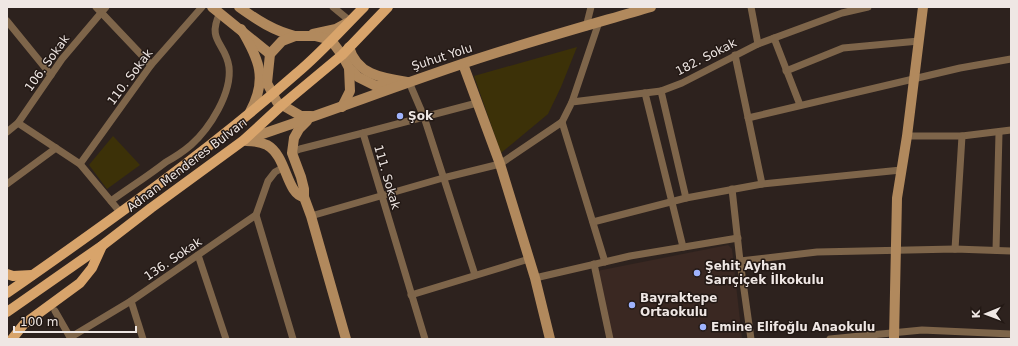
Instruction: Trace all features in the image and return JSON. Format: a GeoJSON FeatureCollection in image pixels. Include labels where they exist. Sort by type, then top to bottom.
{"type":"FeatureCollection","features":[{"type":"Feature","properties":{"kind":"main road"},"geometry":{"type":"LineString","coordinates":[[239,7],[282,41]]}},
{"type":"Feature","properties":{"kind":"main road","name":"Adnan Menderes Bulvarı"},"geometry":{"type":"LineString","coordinates":[[7,293],[34,275],[222,136],[298,73],[364,7]]}},
{"type":"Feature","properties":{"kind":"main road","name":"Adnan Menderes Bulvarı"},"geometry":{"type":"LineString","coordinates":[[7,312],[103,245],[244,140],[282,105],[342,55],[388,7]]}},
{"type":"Feature","properties":{"kind":"main road","name":"Şuhut Yolu"},"geometry":{"type":"LineString","coordinates":[[244,140],[342,107],[405,81],[651,7]]}},
{"type":"Feature","properties":{"kind":"main road"},"geometry":{"type":"LineString","coordinates":[[894,336],[897,198],[915,79],[923,7]]}},
{"type":"Feature","properties":{"kind":"main road"},"geometry":{"type":"LineString","coordinates":[[216,10],[270,54]]}},
{"type":"Feature","properties":{"kind":"main road"},"geometry":{"type":"LineString","coordinates":[[307,36],[336,29],[350,20]]}},
{"type":"Feature","properties":{"kind":"main road"},"geometry":{"type":"LineString","coordinates":[[262,24],[283,34],[295,36],[315,36],[331,40],[349,68],[358,77],[376,86],[405,81]]}},
{"type":"Feature","properties":{"kind":"main road"},"geometry":{"type":"LineString","coordinates":[[241,29],[249,43],[260,70],[259,95],[250,112]]}},
{"type":"Feature","properties":{"kind":"main road"},"geometry":{"type":"LineString","coordinates":[[295,36],[282,41],[270,54],[266,83],[277,102],[301,116],[314,117]]}},
{"type":"Feature","properties":{"kind":"main road"},"geometry":{"type":"LineString","coordinates":[[349,47],[356,63],[366,71],[378,76],[405,81]]}},
{"type":"Feature","properties":{"kind":"main road"},"geometry":{"type":"LineString","coordinates":[[463,64],[500,164],[535,278],[550,339]]}},
{"type":"Feature","properties":{"kind":"main road"},"geometry":{"type":"LineString","coordinates":[[342,107],[350,91],[349,68]]}},
{"type":"Feature","properties":{"kind":"main road"},"geometry":{"type":"LineString","coordinates":[[314,117],[299,129],[294,138],[292,153],[303,183],[304,197],[311,216],[346,339]]}},
{"type":"Feature","properties":{"kind":"main road"},"geometry":{"type":"LineString","coordinates":[[244,140],[268,146],[276,152],[284,167],[292,189],[299,196],[304,197]]}},
{"type":"Feature","properties":{"kind":"main road"},"geometry":{"type":"LineString","coordinates":[[12,339],[24,324],[80,283],[92,268],[103,245]]}},
{"type":"Feature","properties":{"kind":"main road"},"geometry":{"type":"LineString","coordinates":[[7,274],[13,276],[34,275]]}},
{"type":"Feature","properties":{"kind":"street","name":"110. Sokak"},"geometry":{"type":"LineString","coordinates":[[80,164],[151,65],[202,7]]}},
{"type":"Feature","properties":{"kind":"street"},"geometry":{"type":"LineString","coordinates":[[333,7],[350,20]]}},
{"type":"Feature","properties":{"kind":"street"},"geometry":{"type":"LineString","coordinates":[[586,27],[590,7]]}},
{"type":"Feature","properties":{"kind":"street"},"geometry":{"type":"LineString","coordinates":[[751,7],[758,44]]}},
{"type":"Feature","properties":{"kind":"street","name":"182. Sokak"},"geometry":{"type":"LineString","coordinates":[[572,102],[661,91],[682,83],[758,44],[842,13],[868,7]]}},
{"type":"Feature","properties":{"kind":"street"},"geometry":{"type":"LineString","coordinates":[[101,9],[151,65]]}},
{"type":"Feature","properties":{"kind":"street","name":"106. Sokak"},"geometry":{"type":"LineString","coordinates":[[7,132],[18,123],[62,59],[101,9]]}},
{"type":"Feature","properties":{"kind":"street"},"geometry":{"type":"LineString","coordinates":[[111,201],[192,145],[204,131],[214,115],[224,96],[228,84],[228,62],[214,31],[216,10]]}},
{"type":"Feature","properties":{"kind":"street"},"geometry":{"type":"LineString","coordinates":[[7,21],[51,75]]}},
{"type":"Feature","properties":{"kind":"street"},"geometry":{"type":"LineString","coordinates":[[311,216],[442,178],[500,164],[562,122],[572,102],[599,22]]}},
{"type":"Feature","properties":{"kind":"street"},"geometry":{"type":"LineString","coordinates":[[774,38],[800,105]]}},
{"type":"Feature","properties":{"kind":"street"},"geometry":{"type":"LineString","coordinates":[[786,72],[843,48],[919,41]]}},
{"type":"Feature","properties":{"kind":"street"},"geometry":{"type":"LineString","coordinates":[[735,55],[762,184]]}},
{"type":"Feature","properties":{"kind":"street"},"geometry":{"type":"LineString","coordinates":[[748,118],[960,68],[1011,59]]}},
{"type":"Feature","properties":{"kind":"street"},"geometry":{"type":"LineString","coordinates":[[405,81],[424,117],[442,178],[475,276]]}},
{"type":"Feature","properties":{"kind":"street"},"geometry":{"type":"LineString","coordinates":[[661,91],[686,198]]}},
{"type":"Feature","properties":{"kind":"street"},"geometry":{"type":"LineString","coordinates":[[645,93],[683,247]]}},
{"type":"Feature","properties":{"kind":"street","name":"111. Sokak"},"geometry":{"type":"LineString","coordinates":[[425,339],[363,133],[478,103]]}},
{"type":"Feature","properties":{"kind":"street"},"geometry":{"type":"LineString","coordinates":[[562,122],[605,262]]}},
{"type":"Feature","properties":{"kind":"street"},"geometry":{"type":"LineString","coordinates":[[18,123],[80,164],[120,212]]}},
{"type":"Feature","properties":{"kind":"street"},"geometry":{"type":"LineString","coordinates":[[907,136],[962,136],[999,133],[1011,130]]}},
{"type":"Feature","properties":{"kind":"street"},"geometry":{"type":"LineString","coordinates":[[295,151],[363,133]]}},
{"type":"Feature","properties":{"kind":"street"},"geometry":{"type":"LineString","coordinates":[[996,250],[999,133]]}},
{"type":"Feature","properties":{"kind":"street"},"geometry":{"type":"LineString","coordinates":[[955,249],[962,136]]}},
{"type":"Feature","properties":{"kind":"street"},"geometry":{"type":"LineString","coordinates":[[7,184],[56,148]]}},
{"type":"Feature","properties":{"kind":"street"},"geometry":{"type":"LineString","coordinates":[[284,167],[275,172],[268,181],[256,215],[293,339]]}},
{"type":"Feature","properties":{"kind":"street"},"geometry":{"type":"LineString","coordinates":[[592,222],[672,201],[732,189],[762,184],[902,170]]}},
{"type":"Feature","properties":{"kind":"street"},"geometry":{"type":"LineString","coordinates":[[732,189],[751,339]]}},
{"type":"Feature","properties":{"kind":"street","name":"136. Sokak"},"geometry":{"type":"LineString","coordinates":[[71,338],[131,301],[256,215]]}},
{"type":"Feature","properties":{"kind":"street"},"geometry":{"type":"LineString","coordinates":[[535,278],[630,256],[738,238]]}},
{"type":"Feature","properties":{"kind":"street"},"geometry":{"type":"LineString","coordinates":[[740,261],[817,252],[955,249],[1011,251]]}},
{"type":"Feature","properties":{"kind":"street"},"geometry":{"type":"LineString","coordinates":[[198,255],[226,339]]}},
{"type":"Feature","properties":{"kind":"street"},"geometry":{"type":"LineString","coordinates":[[411,295],[529,259]]}},
{"type":"Feature","properties":{"kind":"street"},"geometry":{"type":"LineString","coordinates":[[594,264],[610,339]]}},
{"type":"Feature","properties":{"kind":"street"},"geometry":{"type":"LineString","coordinates":[[131,301],[142,338]]}},
{"type":"Feature","properties":{"kind":"street"},"geometry":{"type":"LineString","coordinates":[[55,311],[71,338]]}},
{"type":"Feature","properties":{"kind":"street"},"geometry":{"type":"LineString","coordinates":[[830,339],[894,336],[922,330],[1011,334]]}},
{"type":"Feature","properties":{"kind":"shaded area"},"geometry":{"type":"Polygon","coordinates":[[[577,47],[561,87],[548,114],[501,153],[474,76],[577,47]]]}},
{"type":"Feature","properties":{"kind":"shaded area"},"geometry":{"type":"Polygon","coordinates":[[[113,136],[140,165],[107,189],[89,165],[113,136]]]}},
{"type":"Feature","properties":{"kind":"shaded area"},"geometry":{"type":"Polygon","coordinates":[[[728,245],[732,249],[742,338],[612,339],[597,271],[728,245]]]}},
{"type":"Feature","properties":{"kind":"place","name":"Şok"},"geometry":{"type":"Point","coordinates":[400,116]}},
{"type":"Feature","properties":{"kind":"place","name":"Şehit Ayhan Sarıçiçek İlkokulu"},"geometry":{"type":"Point","coordinates":[697,273]}},
{"type":"Feature","properties":{"kind":"place","name":"Bayraktepe Ortaokulu"},"geometry":{"type":"Point","coordinates":[632,305]}},
{"type":"Feature","properties":{"kind":"place","name":"Emine Elifoğlu Anaokulu"},"geometry":{"type":"Point","coordinates":[703,327]}}]}
